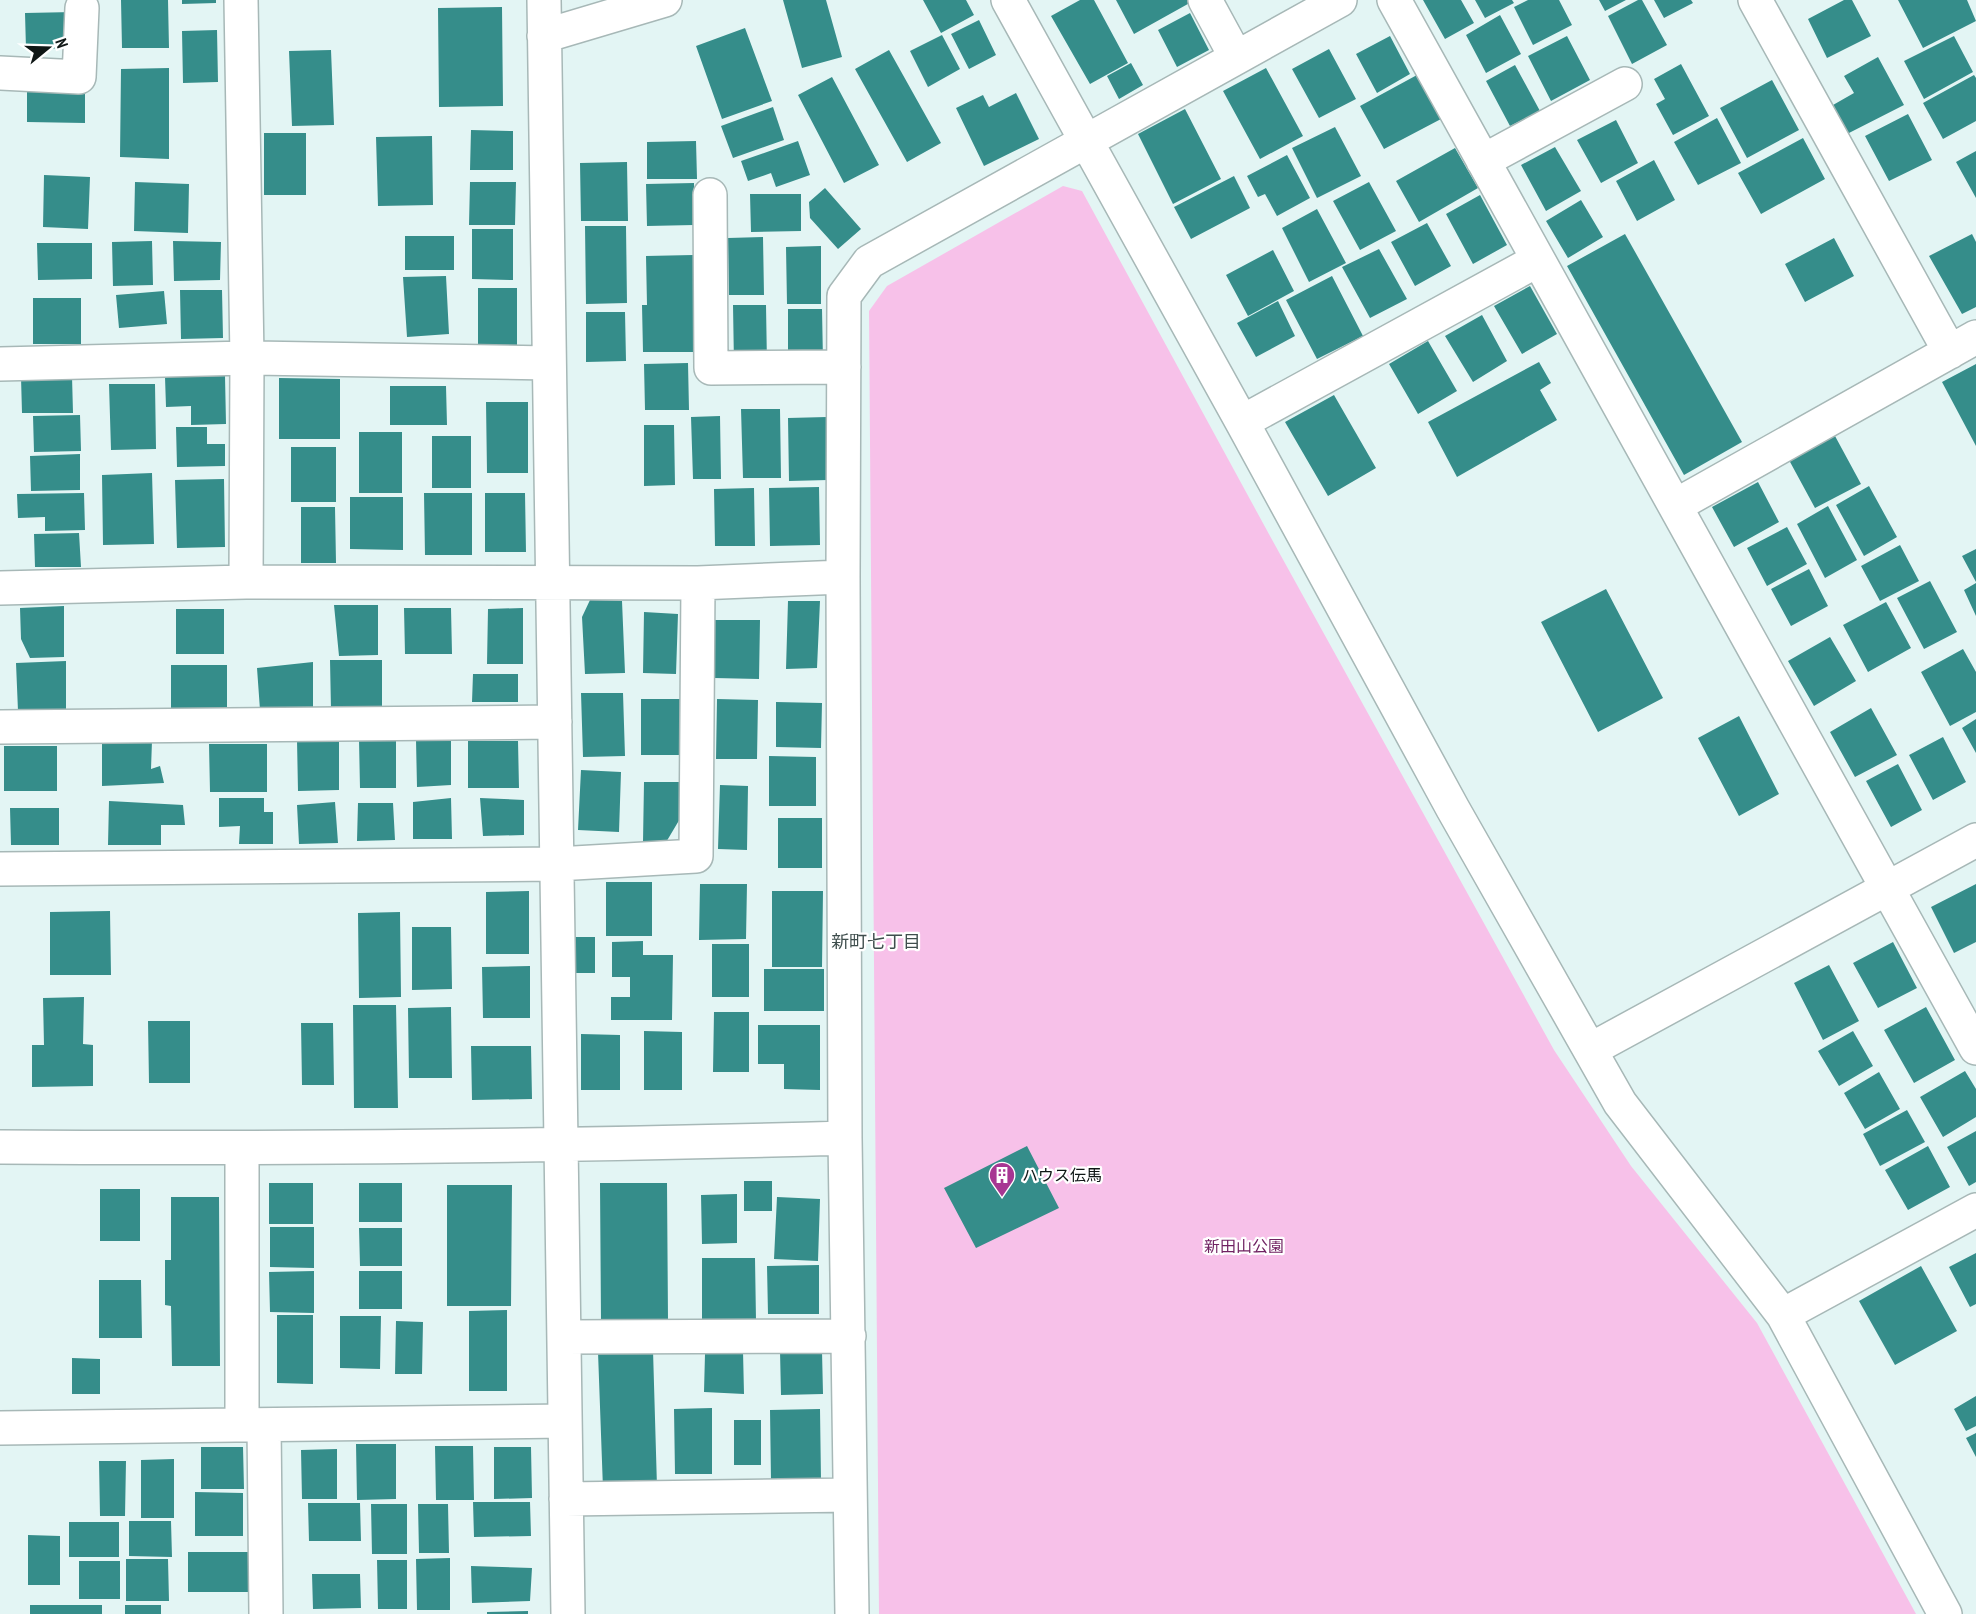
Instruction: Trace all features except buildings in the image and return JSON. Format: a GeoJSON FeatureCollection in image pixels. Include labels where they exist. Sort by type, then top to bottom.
{"type":"FeatureCollection","features":[{"type":"Feature","properties":{"kind":"street"},"geometry":{"type":"LineString","coordinates":[[241,0],[247,358],[246,582]]}},
{"type":"Feature","properties":{"kind":"street"},"geometry":{"type":"LineString","coordinates":[[544,0],[568,1614]]}},
{"type":"Feature","properties":{"kind":"street"},"geometry":{"type":"LineString","coordinates":[[544,36],[665,0]]}},
{"type":"Feature","properties":{"kind":"street"},"geometry":{"type":"LineString","coordinates":[[1008,0],[1453,809],[1620,1103],[1783,1315],[1945,1614]]}},
{"type":"Feature","properties":{"kind":"street"},"geometry":{"type":"LineString","coordinates":[[1205,0],[1236,57]]}},
{"type":"Feature","properties":{"kind":"street"},"geometry":{"type":"LineString","coordinates":[[852,1614],[845,1138],[844,296],[869,262],[1340,0]]}},
{"type":"Feature","properties":{"kind":"street"},"geometry":{"type":"LineString","coordinates":[[1394,0],[1976,1047]]}},
{"type":"Feature","properties":{"kind":"street"},"geometry":{"type":"LineString","coordinates":[[1675,506],[1963,345],[1755,0]]}},
{"type":"Feature","properties":{"kind":"street"},"geometry":{"type":"LineString","coordinates":[[0,73],[79,77],[82,8]]}},
{"type":"Feature","properties":{"kind":"street"},"geometry":{"type":"LineString","coordinates":[[1483,161],[1625,84]]}},
{"type":"Feature","properties":{"kind":"street"},"geometry":{"type":"LineString","coordinates":[[710,195],[711,368],[844,367]]}},
{"type":"Feature","properties":{"kind":"street"},"geometry":{"type":"LineString","coordinates":[[1242,422],[1538,260]]}},
{"type":"Feature","properties":{"kind":"street"},"geometry":{"type":"LineString","coordinates":[[0,364],[247,358],[549,363]]}},
{"type":"Feature","properties":{"kind":"street"},"geometry":{"type":"LineString","coordinates":[[0,588],[246,582],[698,583],[843,577]]}},
{"type":"Feature","properties":{"kind":"street"},"geometry":{"type":"LineString","coordinates":[[0,868],[557,864],[696,856],[698,583]]}},
{"type":"Feature","properties":{"kind":"street"},"geometry":{"type":"LineString","coordinates":[[0,728],[555,722]]}},
{"type":"Feature","properties":{"kind":"street"},"geometry":{"type":"LineString","coordinates":[[1590,1050],[1976,840]]}},
{"type":"Feature","properties":{"kind":"street"},"geometry":{"type":"LineString","coordinates":[[0,1148],[242,1149],[561,1146],[845,1138]]}},
{"type":"Feature","properties":{"kind":"street"},"geometry":{"type":"LineString","coordinates":[[242,1149],[253,1425],[266,1614]]}},
{"type":"Feature","properties":{"kind":"street"},"geometry":{"type":"LineString","coordinates":[[1783,1315],[1976,1210]]}},
{"type":"Feature","properties":{"kind":"street"},"geometry":{"type":"LineString","coordinates":[[564,1337],[849,1336]]}},
{"type":"Feature","properties":{"kind":"street"},"geometry":{"type":"LineString","coordinates":[[0,1428],[566,1422]]}},
{"type":"Feature","properties":{"kind":"street"},"geometry":{"type":"LineString","coordinates":[[566,1499],[850,1496]]}},
{"type":"Feature","properties":{"kind":"green space","name":"新田山公園"},"geometry":{"type":"Polygon","coordinates":[[[1063,186],[1082,191],[1554,1050],[1631,1166],[1757,1323],[1916,1614],[879,1614],[869,311],[887,286],[1063,186]]]}},
{"type":"Feature","properties":{"kind":"place","name":"ハウス伝馬"},"geometry":{"type":"Point","coordinates":[1002,1198]}},
{"type":"Feature","properties":{"kind":"district","name":"新町七丁目"},"geometry":{"type":"Point","coordinates":[876,941]}}]}
